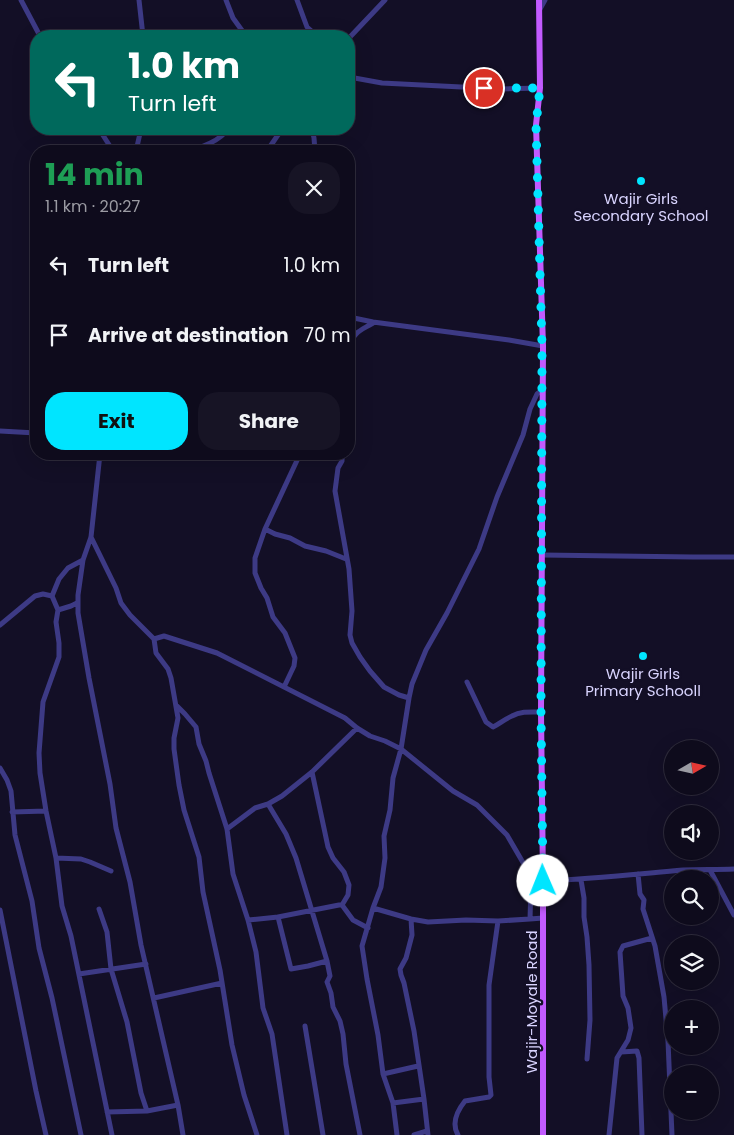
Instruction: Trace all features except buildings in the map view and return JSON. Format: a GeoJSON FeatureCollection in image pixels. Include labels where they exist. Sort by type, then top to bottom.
{"type":"FeatureCollection","features":[{"type":"Feature","properties":{"kind":"main road","name":"Wajir-Moyale Road"},"geometry":{"type":"LineString","coordinates":[[539,0],[540,88],[536,125],[542,346],[543,1135]]}},
{"type":"Feature","properties":{"kind":"street"},"geometry":{"type":"LineString","coordinates":[[21,0],[37,30]]}},
{"type":"Feature","properties":{"kind":"street"},"geometry":{"type":"LineString","coordinates":[[139,0],[142,30]]}},
{"type":"Feature","properties":{"kind":"street"},"geometry":{"type":"LineString","coordinates":[[226,0],[232,18],[241,30]]}},
{"type":"Feature","properties":{"kind":"street"},"geometry":{"type":"LineString","coordinates":[[297,0],[307,26],[311,30]]}},
{"type":"Feature","properties":{"kind":"street"},"geometry":{"type":"LineString","coordinates":[[355,31],[384,0]]}},
{"type":"Feature","properties":{"kind":"street"},"geometry":{"type":"LineString","coordinates":[[539,9],[545,0]]}},
{"type":"Feature","properties":{"kind":"street"},"geometry":{"type":"LineString","coordinates":[[355,78],[382,83],[491,88],[540,88]]}},
{"type":"Feature","properties":{"kind":"street"},"geometry":{"type":"LineString","coordinates":[[205,145],[223,135]]}},
{"type":"Feature","properties":{"kind":"street"},"geometry":{"type":"LineString","coordinates":[[355,318],[542,346]]}},
{"type":"Feature","properties":{"kind":"street"},"geometry":{"type":"LineString","coordinates":[[355,334],[374,322]]}},
{"type":"Feature","properties":{"kind":"street"},"geometry":{"type":"LineString","coordinates":[[397,1135],[393,1103],[384,1074],[362,946],[381,887],[385,858],[384,836],[408,698],[426,650],[447,613],[478,549],[523,435],[530,409],[537,394],[542,390]]}},
{"type":"Feature","properties":{"kind":"street"},"geometry":{"type":"LineString","coordinates":[[0,431],[30,434]]}},
{"type":"Feature","properties":{"kind":"street"},"geometry":{"type":"LineString","coordinates":[[99,460],[91,537],[83,560],[77,603],[86,662],[110,784],[116,828],[130,882],[141,945],[178,1105],[183,1135]]}},
{"type":"Feature","properties":{"kind":"street"},"geometry":{"type":"LineString","coordinates":[[284,688],[294,666],[294,652],[285,633],[273,617],[267,598],[255,573],[255,558],[265,529],[297,460]]}},
{"type":"Feature","properties":{"kind":"street"},"geometry":{"type":"LineString","coordinates":[[342,460],[338,468],[335,491],[349,569],[352,611],[350,635],[352,642],[370,671],[384,686],[408,698]]}},
{"type":"Feature","properties":{"kind":"street"},"geometry":{"type":"LineString","coordinates":[[265,529],[305,546],[326,551],[346,559]]}},
{"type":"Feature","properties":{"kind":"street"},"geometry":{"type":"LineString","coordinates":[[91,537],[111,576],[121,602],[130,615],[154,639],[156,653],[168,669],[178,718],[174,749],[179,785],[184,810],[199,857],[203,892],[220,970],[232,1045],[244,1095],[257,1135]]}},
{"type":"Feature","properties":{"kind":"street"},"geometry":{"type":"LineString","coordinates":[[542,555],[734,557]]}},
{"type":"Feature","properties":{"kind":"street"},"geometry":{"type":"LineString","coordinates":[[83,560],[68,568],[59,579],[52,596],[58,610],[56,622],[59,657],[43,702],[39,753],[46,811],[56,858],[62,906],[71,936],[112,1135]]}},
{"type":"Feature","properties":{"kind":"street"},"geometry":{"type":"LineString","coordinates":[[0,625],[35,596],[43,594],[52,596]]}},
{"type":"Feature","properties":{"kind":"street"},"geometry":{"type":"LineString","coordinates":[[58,610],[77,603]]}},
{"type":"Feature","properties":{"kind":"street"},"geometry":{"type":"LineString","coordinates":[[154,639],[164,636],[217,653],[345,718],[356,728],[370,736],[400,749],[453,791],[477,805],[507,835],[525,866],[530,886],[530,919]]}},
{"type":"Feature","properties":{"kind":"street"},"geometry":{"type":"LineString","coordinates":[[467,682],[486,722],[490,726],[496,725],[514,714],[541,712]]}},
{"type":"Feature","properties":{"kind":"street"},"geometry":{"type":"LineString","coordinates":[[176,706],[196,727],[199,744],[227,829],[233,874],[256,952],[264,1008],[272,1034],[287,1135]]}},
{"type":"Feature","properties":{"kind":"street"},"geometry":{"type":"LineString","coordinates":[[227,829],[255,808],[268,804],[282,796],[312,772],[356,728]]}},
{"type":"Feature","properties":{"kind":"street"},"geometry":{"type":"LineString","coordinates":[[0,768],[8,780],[11,791],[15,835],[32,901],[38,948],[52,998],[81,1135]]}},
{"type":"Feature","properties":{"kind":"street"},"geometry":{"type":"LineString","coordinates":[[312,772],[328,847],[333,858],[344,872],[349,886],[348,895],[342,905]]}},
{"type":"Feature","properties":{"kind":"street"},"geometry":{"type":"LineString","coordinates":[[268,804],[286,834],[296,858],[327,961],[330,976],[327,982],[333,1007],[340,1021],[343,1034],[346,1064],[360,1135]]}},
{"type":"Feature","properties":{"kind":"street"},"geometry":{"type":"LineString","coordinates":[[12,812],[46,811]]}},
{"type":"Feature","properties":{"kind":"street"},"geometry":{"type":"LineString","coordinates":[[56,858],[81,859],[110,871]]}},
{"type":"Feature","properties":{"kind":"street"},"geometry":{"type":"LineString","coordinates":[[710,870],[734,869]]}},
{"type":"Feature","properties":{"kind":"street"},"geometry":{"type":"LineString","coordinates":[[543,881],[581,880],[664,872]]}},
{"type":"Feature","properties":{"kind":"street"},"geometry":{"type":"LineString","coordinates":[[638,874],[640,894],[644,900],[644,909],[655,946],[664,997],[672,1135]]}},
{"type":"Feature","properties":{"kind":"street"},"geometry":{"type":"LineString","coordinates":[[581,880],[589,966],[590,1020],[587,1059]]}},
{"type":"Feature","properties":{"kind":"street"},"geometry":{"type":"LineString","coordinates":[[719,887],[734,916]]}},
{"type":"Feature","properties":{"kind":"street"},"geometry":{"type":"LineString","coordinates":[[248,920],[278,917],[340,904],[354,920],[368,928]]}},
{"type":"Feature","properties":{"kind":"street"},"geometry":{"type":"LineString","coordinates":[[373,908],[428,922],[543,918]]}},
{"type":"Feature","properties":{"kind":"street"},"geometry":{"type":"LineString","coordinates":[[100,909],[107,932],[111,969],[127,1022],[141,1093],[147,1111]]}},
{"type":"Feature","properties":{"kind":"street"},"geometry":{"type":"LineString","coordinates":[[0,910],[46,1135]]}},
{"type":"Feature","properties":{"kind":"street"},"geometry":{"type":"LineString","coordinates":[[278,917],[291,969],[327,961]]}},
{"type":"Feature","properties":{"kind":"street"},"geometry":{"type":"LineString","coordinates":[[411,919],[412,935],[406,958],[400,969],[414,1031],[427,1133],[414,1135]]}},
{"type":"Feature","properties":{"kind":"street"},"geometry":{"type":"LineString","coordinates":[[458,1135],[454,1122],[460,1107],[465,1101],[491,1095],[489,1077],[488,985],[498,921]]}},
{"type":"Feature","properties":{"kind":"street"},"geometry":{"type":"LineString","coordinates":[[609,1135],[616,1058],[628,1040],[631,1028],[628,1008],[623,996],[620,952],[623,946],[652,938]]}},
{"type":"Feature","properties":{"kind":"street"},"geometry":{"type":"LineString","coordinates":[[79,974],[146,964]]}},
{"type":"Feature","properties":{"kind":"street"},"geometry":{"type":"LineString","coordinates":[[154,998],[222,983]]}},
{"type":"Feature","properties":{"kind":"street"},"geometry":{"type":"LineString","coordinates":[[305,1026],[323,1135]]}},
{"type":"Feature","properties":{"kind":"street"},"geometry":{"type":"LineString","coordinates":[[621,1052],[638,1051],[640,1058],[642,1135]]}},
{"type":"Feature","properties":{"kind":"street"},"geometry":{"type":"LineString","coordinates":[[384,1074],[418,1066]]}},
{"type":"Feature","properties":{"kind":"street"},"geometry":{"type":"LineString","coordinates":[[393,1103],[424,1098]]}},
{"type":"Feature","properties":{"kind":"street"},"geometry":{"type":"LineString","coordinates":[[107,1112],[147,1111],[178,1105]]}},
{"type":"Feature","properties":{"kind":"place","name":"Wajir Girls Secondary School"},"geometry":{"type":"Point","coordinates":[641,181]}},
{"type":"Feature","properties":{"kind":"place","name":"Wajir Girls Primary Schooll"},"geometry":{"type":"Point","coordinates":[643,656]}},
{"type":"Feature","properties":{"kind":"route"},"geometry":{"type":"LineString","coordinates":[[484,88],[540,88],[536,125],[542,346],[541,712],[543,881]]}}]}
